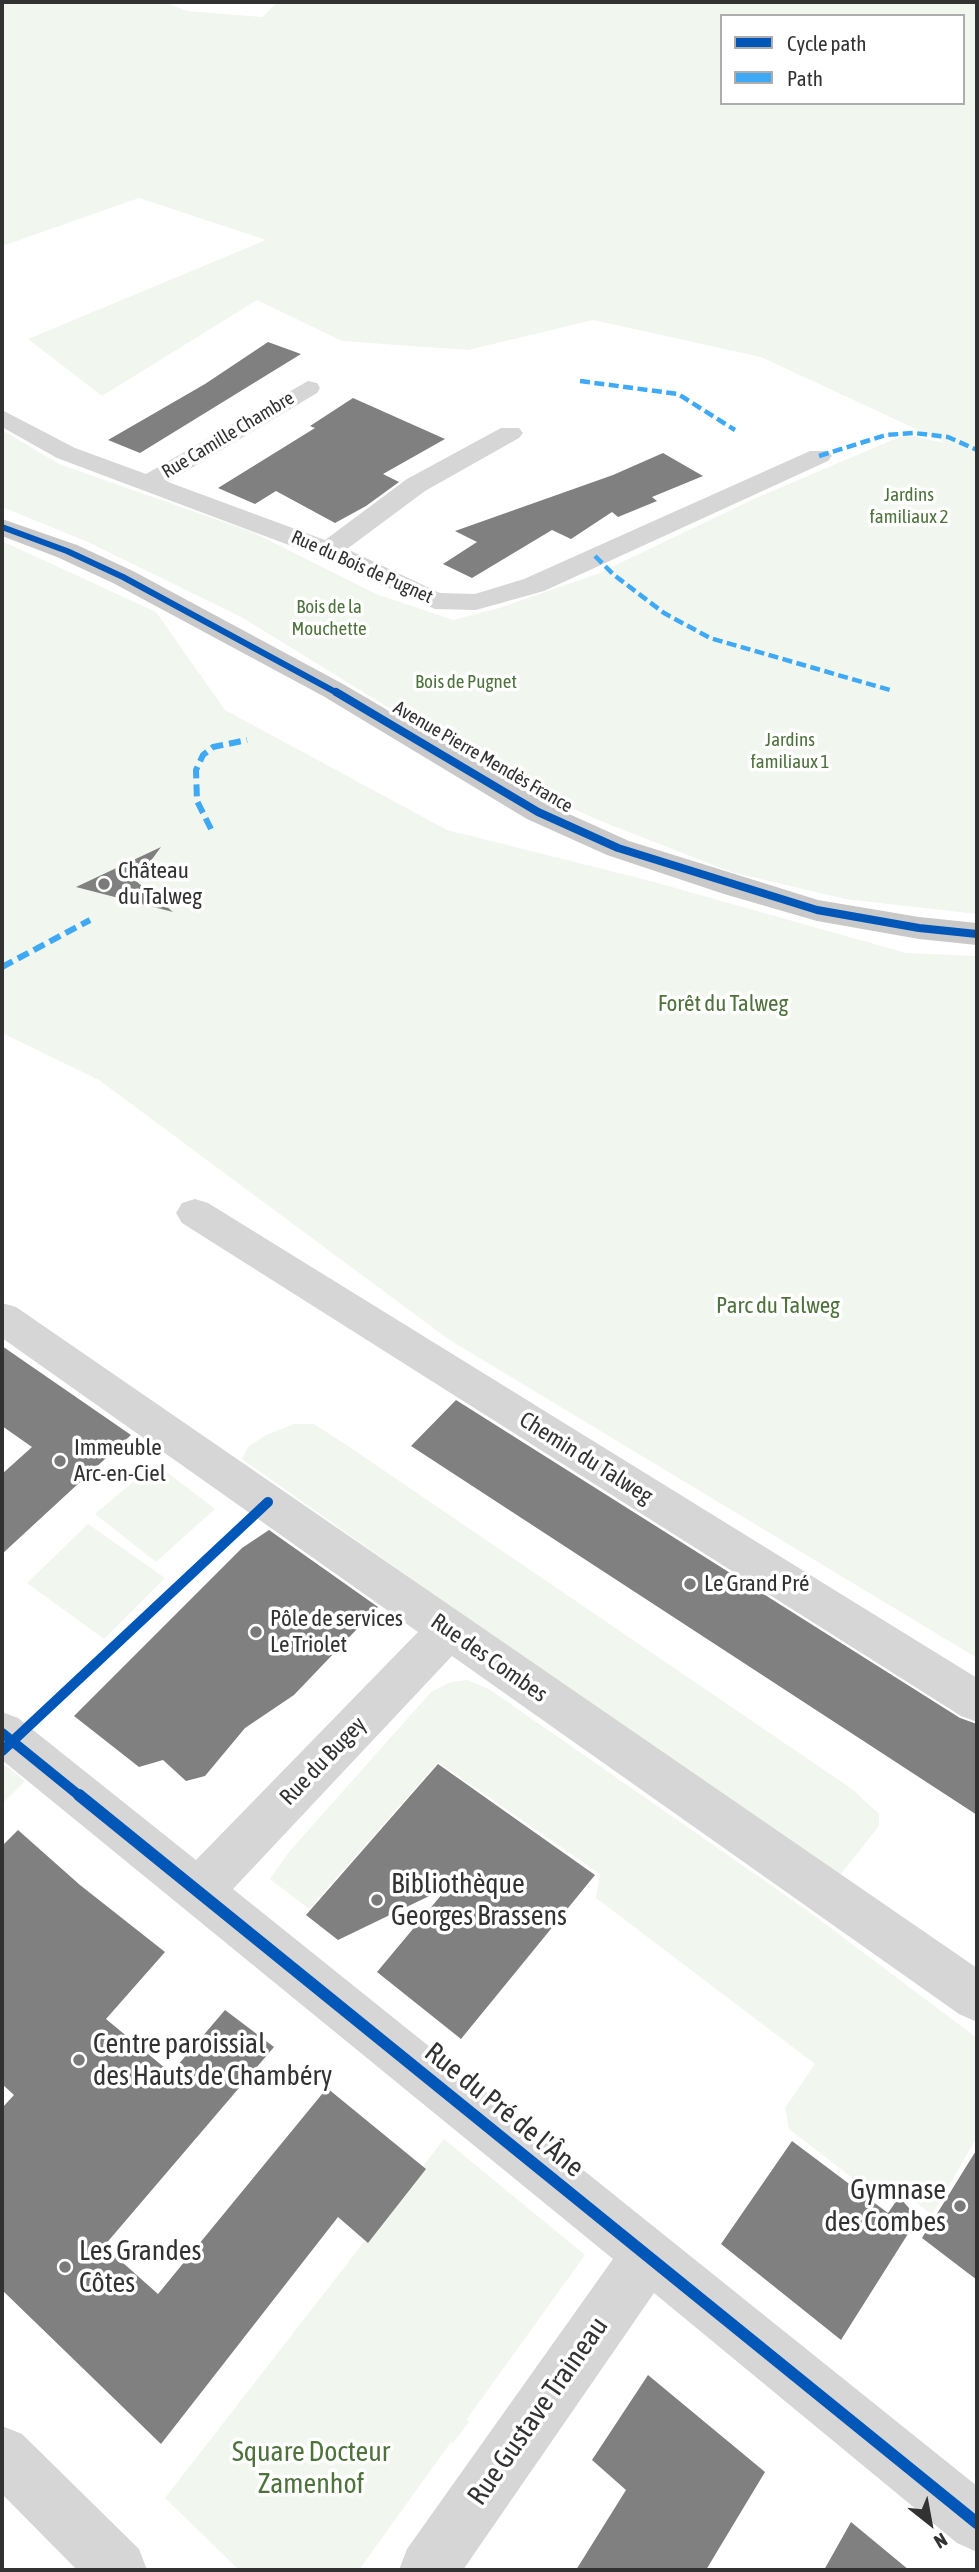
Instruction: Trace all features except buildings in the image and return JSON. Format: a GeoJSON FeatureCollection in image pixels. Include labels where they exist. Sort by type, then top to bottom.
{"type":"FeatureCollection","features":[{"type":"Feature","properties":{"kind":"main road","name":"Avenue Pierre Mendès France"},"geometry":{"type":"LineString","coordinates":[[2,527],[67,551],[134,583],[322,684],[538,812],[618,848],[735,887],[817,910],[919,928],[977,934]]}},
{"type":"Feature","properties":{"kind":"street","name":"Rue Camille Chambre"},"geometry":{"type":"LineString","coordinates":[[148,483],[308,388]]}},
{"type":"Feature","properties":{"kind":"street","name":"Rue du Bois de Pugnet"},"geometry":{"type":"LineString","coordinates":[[12,422],[66,453],[328,550],[435,601],[476,602],[534,585],[819,456]]}},
{"type":"Feature","properties":{"kind":"street"},"geometry":{"type":"LineString","coordinates":[[328,550],[416,485],[510,433]]}},
{"type":"Feature","properties":{"kind":"street","name":"Chemin du Talweg"},"geometry":{"type":"LineString","coordinates":[[195,1213],[977,1702]]}},
{"type":"Feature","properties":{"kind":"street","name":"Rue des Combes"},"geometry":{"type":"LineString","coordinates":[[2,1318],[251,1488],[449,1630],[977,1997]]}},
{"type":"Feature","properties":{"kind":"street","name":"Rue du Bugey"},"geometry":{"type":"LineString","coordinates":[[198,1892],[449,1630]]}},
{"type":"Feature","properties":{"kind":"street","name":"Rue du Pré de l'Âne"},"geometry":{"type":"LineString","coordinates":[[2,1733],[650,2255],[977,2523]]}},
{"type":"Feature","properties":{"kind":"street","name":"Rue Gustave Traineau"},"geometry":{"type":"LineString","coordinates":[[428,2570],[606,2313],[650,2255]]}},
{"type":"Feature","properties":{"kind":"street"},"geometry":{"type":"LineString","coordinates":[[2,2454],[118,2570]]}},
{"type":"Feature","properties":{"kind":"green space"},"geometry":{"type":"Polygon","coordinates":[[[2,2],[164,2],[187,11],[262,17],[278,2],[977,2],[977,914],[845,899],[731,872],[593,818],[467,756],[243,618],[88,542],[2,507],[2,430],[59,464],[252,532],[376,594],[453,620],[499,608],[597,574],[756,498],[904,435],[946,443],[761,357],[593,320],[468,350],[342,341],[257,300],[102,396],[28,339],[266,240],[139,198],[2,246],[2,2]]]}},
{"type":"Feature","properties":{"kind":"green space","name":"Parc du Talweg"},"geometry":{"type":"Polygon","coordinates":[[[2,541],[156,612],[225,710],[447,830],[654,882],[906,953],[977,956],[977,1658],[448,1339],[99,1080],[2,1033],[2,541]]]}},
{"type":"Feature","properties":{"kind":"green space"},"geometry":{"type":"Polygon","coordinates":[[[294,1424],[314,1424],[348,1446],[852,1789],[879,1814],[879,1826],[841,1874],[829,1874],[242,1459],[248,1447],[266,1435],[294,1424]]]}},
{"type":"Feature","properties":{"kind":"green space"},"geometry":{"type":"Polygon","coordinates":[[[155,1463],[215,1509],[156,1562],[95,1514],[155,1463]]]}},
{"type":"Feature","properties":{"kind":"green space"},"geometry":{"type":"Polygon","coordinates":[[[88,1524],[165,1578],[104,1639],[27,1583],[88,1524]]]}},
{"type":"Feature","properties":{"kind":"green space"},"geometry":{"type":"Polygon","coordinates":[[[467,1680],[489,1689],[808,1911],[977,2038],[977,2137],[932,2215],[897,2187],[886,2204],[789,2129],[785,2108],[815,2064],[596,1898],[600,1874],[438,1762],[309,1909],[270,1879],[289,1852],[431,1692],[451,1682],[467,1680]]]}},
{"type":"Feature","properties":{"kind":"green space"},"geometry":{"type":"Polygon","coordinates":[[[2,1763],[25,1781],[2,1804],[2,1763]]]}},
{"type":"Feature","properties":{"kind":"green space","name":"Square Docteur Zamenhof"},"geometry":{"type":"Polygon","coordinates":[[[444,2139],[585,2255],[467,2419],[469,2422],[453,2443],[451,2442],[359,2570],[239,2570],[165,2498],[444,2139]]]}},
{"type":"Feature","properties":{"kind":"marked path"},"geometry":{"type":"LineString","coordinates":[[580,381],[642,387],[678,394],[735,430]]}},
{"type":"Feature","properties":{"kind":"marked path"},"geometry":{"type":"LineString","coordinates":[[819,456],[886,435],[914,433],[948,437],[977,450]]}},
{"type":"Feature","properties":{"kind":"marked path"},"geometry":{"type":"LineString","coordinates":[[595,556],[614,575],[664,613],[710,638],[890,690]]}},
{"type":"Feature","properties":{"kind":"marked path"},"geometry":{"type":"LineString","coordinates":[[211,829],[197,801],[196,770],[203,755],[213,747],[247,740]]}},
{"type":"Feature","properties":{"kind":"marked path"},"geometry":{"type":"LineString","coordinates":[[2,967],[90,920]]}},
{"type":"Feature","properties":{"kind":"cycle path"},"geometry":{"type":"LineString","coordinates":[[2,527],[67,551],[123,577],[333,690],[538,812],[618,848],[735,887],[817,910],[919,928],[977,934]]}},
{"type":"Feature","properties":{"kind":"cycle path"},"geometry":{"type":"LineString","coordinates":[[2,1751],[268,1502]]}},
{"type":"Feature","properties":{"kind":"cycle path"},"geometry":{"type":"LineString","coordinates":[[2,1733],[650,2255],[977,2523]]}},
{"type":"Feature","properties":{"kind":"place","name":"Château du Talweg"},"geometry":{"type":"Point","coordinates":[104,884]}},
{"type":"Feature","properties":{"kind":"place","name":"Immeuble Arc-en-Ciel"},"geometry":{"type":"Point","coordinates":[60,1461]}},
{"type":"Feature","properties":{"kind":"place","name":"Le Grand Pré"},"geometry":{"type":"Point","coordinates":[690,1584]}},
{"type":"Feature","properties":{"kind":"place","name":"Pôle de services Le Triolet"},"geometry":{"type":"Point","coordinates":[256,1632]}},
{"type":"Feature","properties":{"kind":"place","name":"Bibliothèque Georges Brassens"},"geometry":{"type":"Point","coordinates":[377,1900]}},
{"type":"Feature","properties":{"kind":"place","name":"Centre paroissial des Hauts de Chambéry"},"geometry":{"type":"Point","coordinates":[79,2060]}},
{"type":"Feature","properties":{"kind":"place","name":"Gymnase des Combes"},"geometry":{"type":"Point","coordinates":[960,2206]}},
{"type":"Feature","properties":{"kind":"place","name":"Les Grandes Côtes"},"geometry":{"type":"Point","coordinates":[65,2267]}},
{"type":"Feature","properties":{"kind":"park label","name":"Jardins familiaux 2"},"geometry":{"type":"Point","coordinates":[909,506]}},
{"type":"Feature","properties":{"kind":"park label","name":"Bois de la Mouchette"},"geometry":{"type":"Point","coordinates":[329,618]}},
{"type":"Feature","properties":{"kind":"park label","name":"Bois de Pugnet"},"geometry":{"type":"Point","coordinates":[466,682]}},
{"type":"Feature","properties":{"kind":"park label","name":"Jardins familiaux 1"},"geometry":{"type":"Point","coordinates":[790,751]}},
{"type":"Feature","properties":{"kind":"park label","name":"Forêt du Talweg"},"geometry":{"type":"Point","coordinates":[723,1004]}}]}
